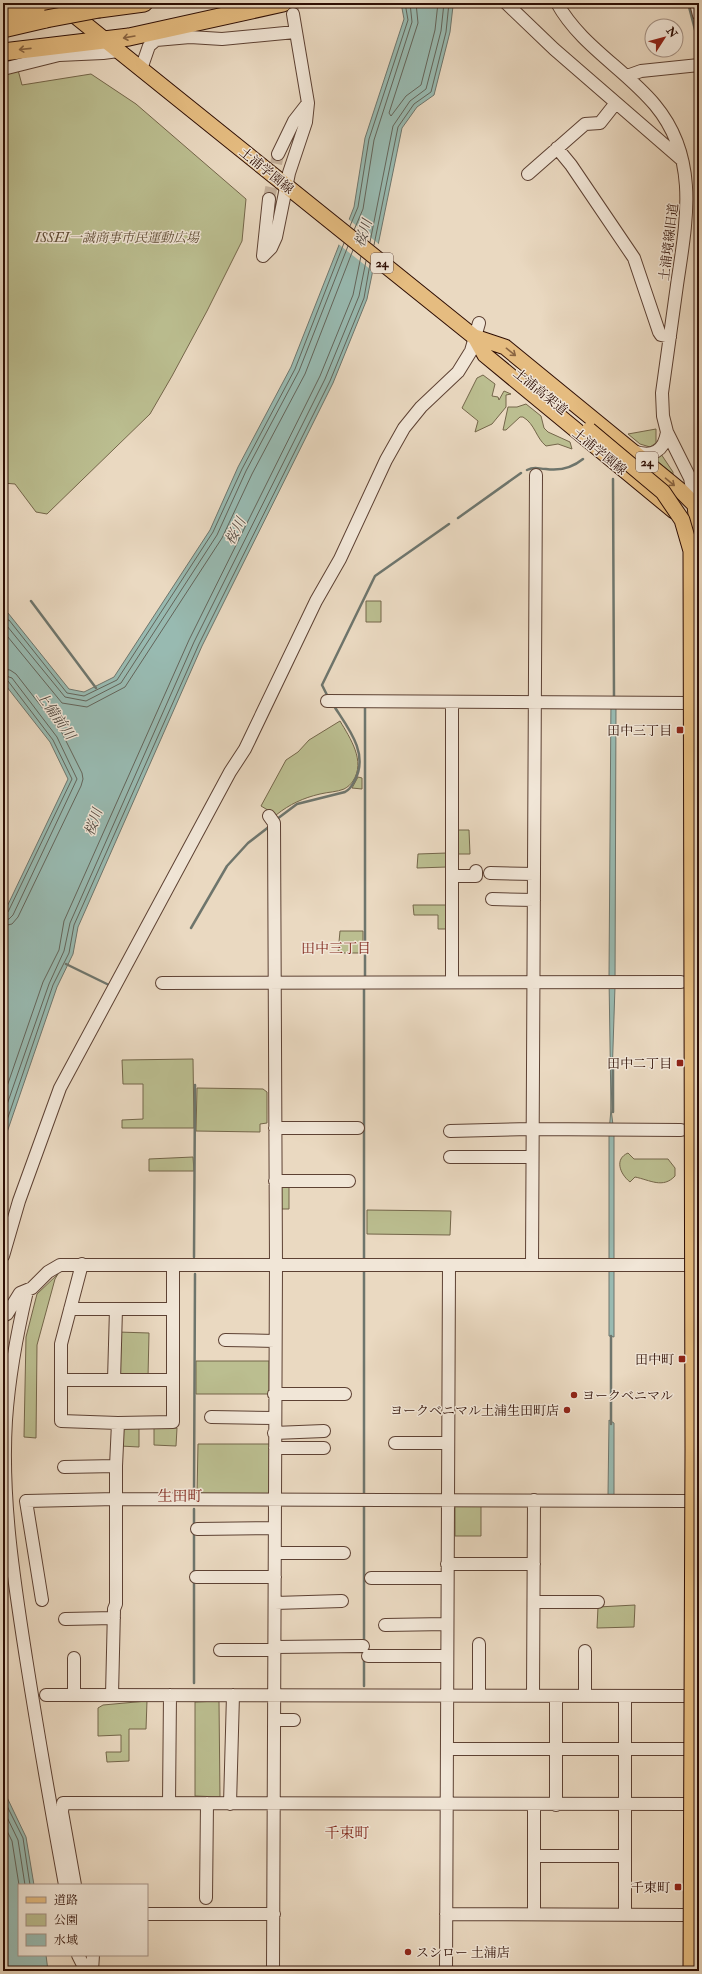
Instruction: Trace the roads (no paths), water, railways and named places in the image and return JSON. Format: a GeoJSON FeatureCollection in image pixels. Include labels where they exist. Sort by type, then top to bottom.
{"type":"FeatureCollection","features":[{"type":"Feature","properties":{"kind":"highway"},"geometry":{"type":"LineString","coordinates":[[3,15],[54,3]]}},
{"type":"Feature","properties":{"kind":"highway"},"geometry":{"type":"LineString","coordinates":[[3,29],[46,18],[144,3]]}},
{"type":"Feature","properties":{"kind":"highway"},"geometry":{"type":"LineString","coordinates":[[3,52],[112,46],[143,34],[288,8]]}},
{"type":"Feature","properties":{"kind":"main road","name":"土浦学園線"},"geometry":{"type":"LineString","coordinates":[[59,3],[292,190],[473,330],[505,347],[633,451],[697,507]]}},
{"type":"Feature","properties":{"kind":"main road","name":"土浦学園線"},"geometry":{"type":"LineString","coordinates":[[473,330],[485,355],[687,522]]}},
{"type":"Feature","properties":{"kind":"main road","name":"土浦高架道"},"geometry":{"type":"LineString","coordinates":[[473,330],[663,492],[682,520],[691,551],[693,1448],[691,1971]]}},
{"type":"Feature","properties":{"kind":"main road"},"geometry":{"type":"LineString","coordinates":[[697,507],[699,536]]}},
{"type":"Feature","properties":{"kind":"main road"},"geometry":{"type":"LineString","coordinates":[[687,522],[688,703],[695,822],[698,1130],[694,1265]]}},
{"type":"Feature","properties":{"kind":"main road"},"geometry":{"type":"LineString","coordinates":[[697,1971],[694,1804],[694,1265],[695,822],[699,769]]}},
{"type":"Feature","properties":{"kind":"main road"},"geometry":{"type":"LineString","coordinates":[[684,1971],[684,1915],[694,1804],[684,1749],[694,1700],[698,1630],[694,1501]]}},
{"type":"Feature","properties":{"kind":"street"},"geometry":{"type":"LineString","coordinates":[[506,3],[615,104],[682,160]]}},
{"type":"Feature","properties":{"kind":"street","name":"土浦境線旧道"},"geometry":{"type":"LineString","coordinates":[[557,3],[579,32],[627,76],[660,111],[670,126],[682,160],[687,179],[686,221],[662,393],[663,416],[667,432],[695,476],[697,507]]}},
{"type":"Feature","properties":{"kind":"street"},"geometry":{"type":"LineString","coordinates":[[696,3],[699,15]]}},
{"type":"Feature","properties":{"kind":"street"},"geometry":{"type":"LineString","coordinates":[[269,199],[263,256],[271,248],[276,237],[292,190],[289,173],[306,122],[308,103],[295,32],[288,8]]}},
{"type":"Feature","properties":{"kind":"street"},"geometry":{"type":"LineString","coordinates":[[141,69],[150,46],[156,40],[190,37],[222,39],[295,32]]}},
{"type":"Feature","properties":{"kind":"street"},"geometry":{"type":"LineString","coordinates":[[3,70],[59,55],[103,53],[112,46]]}},
{"type":"Feature","properties":{"kind":"street"},"geometry":{"type":"LineString","coordinates":[[627,76],[641,71],[699,65]]}},
{"type":"Feature","properties":{"kind":"street"},"geometry":{"type":"LineString","coordinates":[[278,154],[294,121],[308,103]]}},
{"type":"Feature","properties":{"kind":"street"},"geometry":{"type":"LineString","coordinates":[[528,174],[585,124],[600,122],[615,104]]}},
{"type":"Feature","properties":{"kind":"street"},"geometry":{"type":"LineString","coordinates":[[557,148],[571,165],[634,258],[659,332],[661,335],[670,337]]}},
{"type":"Feature","properties":{"kind":"street"},"geometry":{"type":"LineString","coordinates":[[3,1256],[19,1201],[60,1088],[230,772],[245,749],[316,601],[340,560],[386,460],[404,428],[433,394],[458,372],[471,351],[473,330]]}},
{"type":"Feature","properties":{"kind":"street"},"geometry":{"type":"LineString","coordinates":[[633,451],[641,454],[656,452],[666,441],[667,432]]}},
{"type":"Feature","properties":{"kind":"street"},"geometry":{"type":"LineString","coordinates":[[532,1265],[536,475]]}},
{"type":"Feature","properties":{"kind":"street"},"geometry":{"type":"LineString","coordinates":[[697,507],[687,522],[699,536]]}},
{"type":"Feature","properties":{"kind":"street"},"geometry":{"type":"LineString","coordinates":[[327,701],[452,703],[688,703]]}},
{"type":"Feature","properties":{"kind":"street"},"geometry":{"type":"LineString","coordinates":[[452,703],[452,982]]}},
{"type":"Feature","properties":{"kind":"street"},"geometry":{"type":"LineString","coordinates":[[269,816],[274,823],[276,1264],[274,1394],[275,1804],[273,1971]]}},
{"type":"Feature","properties":{"kind":"street"},"geometry":{"type":"LineString","coordinates":[[452,876],[476,876],[476,871]]}},
{"type":"Feature","properties":{"kind":"street"},"geometry":{"type":"LineString","coordinates":[[490,873],[534,874]]}},
{"type":"Feature","properties":{"kind":"street"},"geometry":{"type":"LineString","coordinates":[[492,900],[534,900]]}},
{"type":"Feature","properties":{"kind":"street"},"geometry":{"type":"LineString","coordinates":[[162,983],[681,982]]}},
{"type":"Feature","properties":{"kind":"street"},"geometry":{"type":"LineString","coordinates":[[275,1128],[358,1128]]}},
{"type":"Feature","properties":{"kind":"street"},"geometry":{"type":"LineString","coordinates":[[450,1131],[532,1129],[681,1130]]}},
{"type":"Feature","properties":{"kind":"street"},"geometry":{"type":"LineString","coordinates":[[450,1156],[532,1157]]}},
{"type":"Feature","properties":{"kind":"street"},"geometry":{"type":"LineString","coordinates":[[275,1181],[349,1181]]}},
{"type":"Feature","properties":{"kind":"street"},"geometry":{"type":"LineString","coordinates":[[82,1264],[61,1344],[61,1421],[118,1423],[173,1422],[173,1264]]}},
{"type":"Feature","properties":{"kind":"street"},"geometry":{"type":"LineString","coordinates":[[3,1316],[20,1294],[26,1291],[48,1272],[60,1265],[694,1265]]}},
{"type":"Feature","properties":{"kind":"street"},"geometry":{"type":"LineString","coordinates":[[446,1971],[449,1266]]}},
{"type":"Feature","properties":{"kind":"street"},"geometry":{"type":"LineString","coordinates":[[26,1291],[18,1329],[6,1420],[5,1462],[16,1591],[48,1796],[65,1884]]}},
{"type":"Feature","properties":{"kind":"street"},"geometry":{"type":"LineString","coordinates":[[70,1308],[173,1309]]}},
{"type":"Feature","properties":{"kind":"street"},"geometry":{"type":"LineString","coordinates":[[114,1380],[116,1309]]}},
{"type":"Feature","properties":{"kind":"street"},"geometry":{"type":"LineString","coordinates":[[225,1340],[275,1341]]}},
{"type":"Feature","properties":{"kind":"street"},"geometry":{"type":"LineString","coordinates":[[61,1380],[173,1380]]}},
{"type":"Feature","properties":{"kind":"street"},"geometry":{"type":"LineString","coordinates":[[274,1394],[344,1394]]}},
{"type":"Feature","properties":{"kind":"street"},"geometry":{"type":"LineString","coordinates":[[211,1417],[274,1418]]}},
{"type":"Feature","properties":{"kind":"street"},"geometry":{"type":"LineString","coordinates":[[112,1695],[114,1618],[116,1604],[116,1466],[118,1423]]}},
{"type":"Feature","properties":{"kind":"street"},"geometry":{"type":"LineString","coordinates":[[274,1433],[324,1432]]}},
{"type":"Feature","properties":{"kind":"street"},"geometry":{"type":"LineString","coordinates":[[395,1443],[448,1443]]}},
{"type":"Feature","properties":{"kind":"street"},"geometry":{"type":"LineString","coordinates":[[275,1448],[324,1448]]}},
{"type":"Feature","properties":{"kind":"street"},"geometry":{"type":"LineString","coordinates":[[64,1467],[116,1466]]}},
{"type":"Feature","properties":{"kind":"street"},"geometry":{"type":"LineString","coordinates":[[42,1600],[26,1501],[116,1499],[275,1499],[694,1501]]}},
{"type":"Feature","properties":{"kind":"street"},"geometry":{"type":"LineString","coordinates":[[533,1696],[534,1500]]}},
{"type":"Feature","properties":{"kind":"street"},"geometry":{"type":"LineString","coordinates":[[197,1529],[275,1528]]}},
{"type":"Feature","properties":{"kind":"street"},"geometry":{"type":"LineString","coordinates":[[275,1553],[344,1553]]}},
{"type":"Feature","properties":{"kind":"street"},"geometry":{"type":"LineString","coordinates":[[448,1564],[534,1564]]}},
{"type":"Feature","properties":{"kind":"street"},"geometry":{"type":"LineString","coordinates":[[196,1577],[275,1577]]}},
{"type":"Feature","properties":{"kind":"street"},"geometry":{"type":"LineString","coordinates":[[371,1578],[448,1578]]}},
{"type":"Feature","properties":{"kind":"street"},"geometry":{"type":"LineString","coordinates":[[275,1603],[342,1601]]}},
{"type":"Feature","properties":{"kind":"street"},"geometry":{"type":"LineString","coordinates":[[534,1602],[598,1602]]}},
{"type":"Feature","properties":{"kind":"street"},"geometry":{"type":"LineString","coordinates":[[65,1619],[114,1618]]}},
{"type":"Feature","properties":{"kind":"street"},"geometry":{"type":"LineString","coordinates":[[385,1625],[447,1624]]}},
{"type":"Feature","properties":{"kind":"street"},"geometry":{"type":"LineString","coordinates":[[479,1644],[479,1695]]}},
{"type":"Feature","properties":{"kind":"street"},"geometry":{"type":"LineString","coordinates":[[220,1650],[275,1648],[447,1656]]}},
{"type":"Feature","properties":{"kind":"street"},"geometry":{"type":"LineString","coordinates":[[584,1696],[585,1651]]}},
{"type":"Feature","properties":{"kind":"street"},"geometry":{"type":"LineString","coordinates":[[74,1658],[74,1695]]}},
{"type":"Feature","properties":{"kind":"street"},"geometry":{"type":"LineString","coordinates":[[46,1695],[275,1694],[625,1696],[694,1700]]}},
{"type":"Feature","properties":{"kind":"street"},"geometry":{"type":"LineString","coordinates":[[169,1803],[170,1695]]}},
{"type":"Feature","properties":{"kind":"street"},"geometry":{"type":"LineString","coordinates":[[230,1804],[233,1695]]}},
{"type":"Feature","properties":{"kind":"street"},"geometry":{"type":"LineString","coordinates":[[556,1696],[556,1805]]}},
{"type":"Feature","properties":{"kind":"street"},"geometry":{"type":"LineString","coordinates":[[625,1696],[625,1914]]}},
{"type":"Feature","properties":{"kind":"street"},"geometry":{"type":"LineString","coordinates":[[275,1720],[294,1720]]}},
{"type":"Feature","properties":{"kind":"street"},"geometry":{"type":"LineString","coordinates":[[447,1749],[684,1749]]}},
{"type":"Feature","properties":{"kind":"street"},"geometry":{"type":"LineString","coordinates":[[48,1796],[63,1798],[65,1803],[62,1812],[75,1884]]}},
{"type":"Feature","properties":{"kind":"street"},"geometry":{"type":"LineString","coordinates":[[65,1803],[447,1805],[694,1804]]}},
{"type":"Feature","properties":{"kind":"street"},"geometry":{"type":"LineString","coordinates":[[206,1898],[207,1804]]}},
{"type":"Feature","properties":{"kind":"street"},"geometry":{"type":"LineString","coordinates":[[534,1805],[534,1914]]}},
{"type":"Feature","properties":{"kind":"street"},"geometry":{"type":"LineString","coordinates":[[535,1856],[625,1856]]}},
{"type":"Feature","properties":{"kind":"street"},"geometry":{"type":"LineString","coordinates":[[148,1914],[274,1914]]}},
{"type":"Feature","properties":{"kind":"street"},"geometry":{"type":"LineString","coordinates":[[446,1914],[684,1915]]}},
{"type":"Feature","properties":{"kind":"street"},"geometry":{"type":"LineString","coordinates":[[80,1956],[86,1971]]}},
{"type":"Feature","properties":{"kind":"street"},"geometry":{"type":"LineString","coordinates":[[92,1971],[93,1956]]}},
{"type":"Feature","properties":{"kind":"water"},"geometry":{"type":"Polygon","coordinates":[[[401,3],[453,3],[453,6],[450,32],[434,95],[417,107],[402,128],[367,299],[333,383],[202,646],[78,927],[73,954],[57,987],[3,1144],[3,915],[68,779],[50,742],[3,682],[3,617],[8,613],[69,689],[84,692],[114,677],[210,530],[238,467],[291,367],[354,207],[365,138],[404,19],[401,3]]]}},
{"type":"Feature","properties":{"kind":"water"},"geometry":{"type":"Polygon","coordinates":[[[611,697],[616,706],[615,986],[611,1109],[609,977],[611,697]]]}},
{"type":"Feature","properties":{"kind":"water"},"geometry":{"type":"Polygon","coordinates":[[[611,1109],[614,1133],[614,1337],[609,1336],[609,1132],[611,1109]]]}},
{"type":"Feature","properties":{"kind":"water"},"geometry":{"type":"Polygon","coordinates":[[[609,1420],[614,1423],[614,1496],[608,1495],[609,1420]]]}},
{"type":"Feature","properties":{"kind":"water"},"geometry":{"type":"Polygon","coordinates":[[[3,1789],[26,1837],[34,1884],[18,1884],[18,1956],[46,1956],[48,1971],[3,1971],[3,1789]]]}},
{"type":"Feature","properties":{"kind":"waterway"},"geometry":{"type":"LineString","coordinates":[[688,3],[699,45]]}},
{"type":"Feature","properties":{"kind":"waterway"},"geometry":{"type":"LineString","coordinates":[[527,470],[534,468],[551,470],[561,469],[575,465],[583,459]]}},
{"type":"Feature","properties":{"kind":"waterway"},"geometry":{"type":"LineString","coordinates":[[458,518],[521,473]]}},
{"type":"Feature","properties":{"kind":"waterway"},"geometry":{"type":"LineString","coordinates":[[613,479],[614,697]]}},
{"type":"Feature","properties":{"kind":"waterway"},"geometry":{"type":"LineString","coordinates":[[328,697],[322,685],[375,576],[449,524]]}},
{"type":"Feature","properties":{"kind":"waterway"},"geometry":{"type":"LineString","coordinates":[[31,601],[96,688]]}},
{"type":"Feature","properties":{"kind":"waterway"},"geometry":{"type":"LineString","coordinates":[[277,819],[297,804],[345,792],[350,788],[355,780],[359,770],[360,760],[358,751],[355,741],[334,706]]}},
{"type":"Feature","properties":{"kind":"waterway"},"geometry":{"type":"LineString","coordinates":[[365,706],[365,976]]}},
{"type":"Feature","properties":{"kind":"waterway"},"geometry":{"type":"LineString","coordinates":[[191,928],[227,866],[248,843],[270,826]]}},
{"type":"Feature","properties":{"kind":"waterway"},"geometry":{"type":"LineString","coordinates":[[66,964],[109,985]]}},
{"type":"Feature","properties":{"kind":"waterway"},"geometry":{"type":"LineString","coordinates":[[364,987],[364,1258]]}},
{"type":"Feature","properties":{"kind":"waterway"},"geometry":{"type":"LineString","coordinates":[[613,1060],[613,1112]]}},
{"type":"Feature","properties":{"kind":"waterway"},"geometry":{"type":"LineString","coordinates":[[194,1257],[195,1085]]}},
{"type":"Feature","properties":{"kind":"waterway"},"geometry":{"type":"LineString","coordinates":[[364,1272],[364,1495]]}},
{"type":"Feature","properties":{"kind":"waterway"},"geometry":{"type":"LineString","coordinates":[[194,1495],[195,1274]]}},
{"type":"Feature","properties":{"kind":"waterway"},"geometry":{"type":"LineString","coordinates":[[611,1336],[611,1424]]}},
{"type":"Feature","properties":{"kind":"waterway"},"geometry":{"type":"LineString","coordinates":[[364,1504],[364,1643]]}},
{"type":"Feature","properties":{"kind":"waterway"},"geometry":{"type":"LineString","coordinates":[[194,1509],[194,1527]]}},
{"type":"Feature","properties":{"kind":"waterway"},"geometry":{"type":"LineString","coordinates":[[194,1532],[194,1575]]}},
{"type":"Feature","properties":{"kind":"waterway"},"geometry":{"type":"LineString","coordinates":[[194,1580],[194,1683]]}},
{"type":"Feature","properties":{"kind":"waterway"},"geometry":{"type":"LineString","coordinates":[[364,1658],[364,1686]]}},
{"type":"Feature","properties":{"kind":"tunnel"},"geometry":{"type":"LineString","coordinates":[[293,3],[293,14]]}},
{"type":"Feature","properties":{"kind":"tunnel"},"geometry":{"type":"LineString","coordinates":[[269,199],[278,154]]}},
{"type":"Feature","properties":{"kind":"place","name":"田中三丁目"},"geometry":{"type":"Point","coordinates":[680,730]}},
{"type":"Feature","properties":{"kind":"place","name":"田中二丁目"},"geometry":{"type":"Point","coordinates":[680,1063]}},
{"type":"Feature","properties":{"kind":"place","name":"田中町"},"geometry":{"type":"Point","coordinates":[682,1359]}},
{"type":"Feature","properties":{"kind":"place","name":"ヨークベニマル"},"geometry":{"type":"Point","coordinates":[574,1395]}},
{"type":"Feature","properties":{"kind":"place","name":"ヨークベニマル土浦生田町店"},"geometry":{"type":"Point","coordinates":[567,1410]}},
{"type":"Feature","properties":{"kind":"place","name":"千束町"},"geometry":{"type":"Point","coordinates":[678,1887]}},
{"type":"Feature","properties":{"kind":"place","name":"スシロー 土浦店"},"geometry":{"type":"Point","coordinates":[408,1952]}},
{"type":"Feature","properties":{"kind":"district","name":"田中三丁目"},"geometry":{"type":"Point","coordinates":[336,948]}},
{"type":"Feature","properties":{"kind":"district","name":"生田町"},"geometry":{"type":"Point","coordinates":[180,1496]}},
{"type":"Feature","properties":{"kind":"district","name":"千束町"},"geometry":{"type":"Point","coordinates":[347,1833]}},
{"type":"Feature","properties":{"kind":"water label","name":"桜川"},"geometry":{"type":"Point","coordinates":[363,233]}},
{"type":"Feature","properties":{"kind":"water label","name":"桜川"},"geometry":{"type":"Point","coordinates":[235,531]}},
{"type":"Feature","properties":{"kind":"water label","name":"上備前川"},"geometry":{"type":"Point","coordinates":[56,715]}},
{"type":"Feature","properties":{"kind":"water label","name":"桜川"},"geometry":{"type":"Point","coordinates":[93,822]}},
{"type":"Feature","properties":{"kind":"park label","name":"ISSEI一誠商事市民運動広場"},"geometry":{"type":"Point","coordinates":[117,237]}}]}
